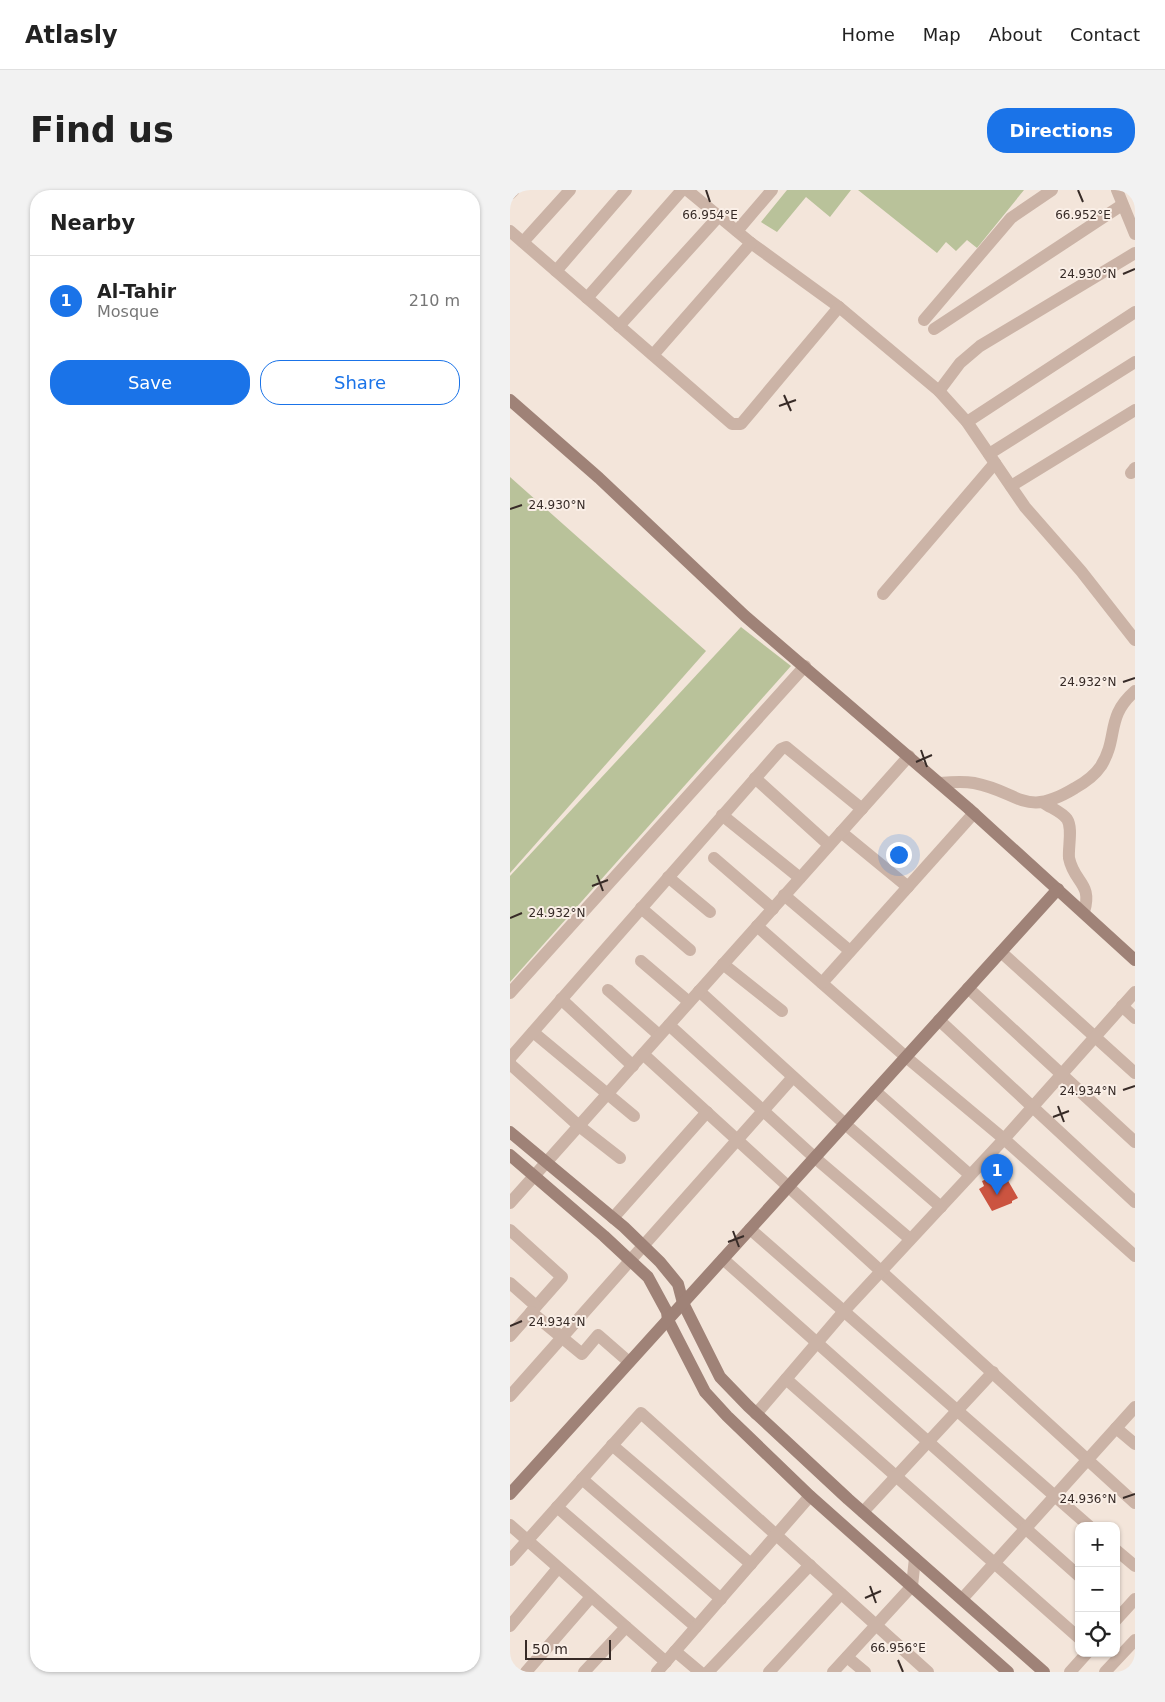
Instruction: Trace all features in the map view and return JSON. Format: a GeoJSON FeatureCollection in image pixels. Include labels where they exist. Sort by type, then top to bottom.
{"type":"FeatureCollection","features":[{"type":"Feature","properties":{"kind":"street"},"geometry":{"type":"LineString","coordinates":[[510,194],[514,190]]}},
{"type":"Feature","properties":{"kind":"street"},"geometry":{"type":"LineString","coordinates":[[523,242],[570,190]]}},
{"type":"Feature","properties":{"kind":"street"},"geometry":{"type":"LineString","coordinates":[[556,271],[626,190]]}},
{"type":"Feature","properties":{"kind":"street"},"geometry":{"type":"LineString","coordinates":[[587,298],[682,190]]}},
{"type":"Feature","properties":{"kind":"street"},"geometry":{"type":"LineString","coordinates":[[687,190],[751,243],[839,307],[940,391],[967,422],[1025,507],[1081,571],[1135,640]]}},
{"type":"Feature","properties":{"kind":"street"},"geometry":{"type":"LineString","coordinates":[[737,231],[772,190]]}},
{"type":"Feature","properties":{"kind":"street"},"geometry":{"type":"LineString","coordinates":[[1052,190],[1011,218],[929,325],[1127,208]]}},
{"type":"Feature","properties":{"kind":"street"},"geometry":{"type":"LineString","coordinates":[[1117,190],[1127,208],[1135,234]]}},
{"type":"Feature","properties":{"kind":"street"},"geometry":{"type":"LineString","coordinates":[[620,326],[719,216]]}},
{"type":"Feature","properties":{"kind":"street"},"geometry":{"type":"LineString","coordinates":[[510,231],[732,424],[741,424],[839,307]]}},
{"type":"Feature","properties":{"kind":"street"},"geometry":{"type":"LineString","coordinates":[[653,355],[751,243]]}},
{"type":"Feature","properties":{"kind":"street"},"geometry":{"type":"LineString","coordinates":[[940,391],[960,363],[980,346],[1135,253]]}},
{"type":"Feature","properties":{"kind":"street"},"geometry":{"type":"LineString","coordinates":[[967,422],[1135,312]]}},
{"type":"Feature","properties":{"kind":"street"},"geometry":{"type":"LineString","coordinates":[[883,594],[992,458],[1135,362]]}},
{"type":"Feature","properties":{"kind":"street"},"geometry":{"type":"LineString","coordinates":[[510,400],[599,478],[745,616],[940,783],[1135,960]]}},
{"type":"Feature","properties":{"kind":"street"},"geometry":{"type":"LineString","coordinates":[[1011,486],[1135,410]]}},
{"type":"Feature","properties":{"kind":"street"},"geometry":{"type":"LineString","coordinates":[[510,993],[805,666]]}},
{"type":"Feature","properties":{"kind":"street"},"geometry":{"type":"LineString","coordinates":[[940,783],[973,782],[1030,803],[1044,803],[1085,782],[1100,768],[1108,753],[1119,707],[1135,691]]}},
{"type":"Feature","properties":{"kind":"street"},"geometry":{"type":"LineString","coordinates":[[620,1158],[578,1126],[510,1064],[510,1058],[781,749],[786,746],[862,809]]}},
{"type":"Feature","properties":{"kind":"street"},"geometry":{"type":"LineString","coordinates":[[510,1203],[909,756]]}},
{"type":"Feature","properties":{"kind":"street"},"geometry":{"type":"LineString","coordinates":[[755,778],[829,845]]}},
{"type":"Feature","properties":{"kind":"street"},"geometry":{"type":"LineString","coordinates":[[1044,803],[1061,813],[1068,822],[1069,858],[1087,893],[1088,899],[1084,912]]}},
{"type":"Feature","properties":{"kind":"street"},"geometry":{"type":"LineString","coordinates":[[822,983],[974,813]]}},
{"type":"Feature","properties":{"kind":"street"},"geometry":{"type":"LineString","coordinates":[[722,815],[800,878]]}},
{"type":"Feature","properties":{"kind":"street"},"geometry":{"type":"LineString","coordinates":[[841,832],[908,887]]}},
{"type":"Feature","properties":{"kind":"street"},"geometry":{"type":"LineString","coordinates":[[714,858],[773,908]]}},
{"type":"Feature","properties":{"kind":"street"},"geometry":{"type":"LineString","coordinates":[[668,877],[710,912]]}},
{"type":"Feature","properties":{"kind":"street"},"geometry":{"type":"LineString","coordinates":[[510,1494],[1058,889]]}},
{"type":"Feature","properties":{"kind":"street"},"geometry":{"type":"LineString","coordinates":[[784,896],[850,952]]}},
{"type":"Feature","properties":{"kind":"street"},"geometry":{"type":"LineString","coordinates":[[641,908],[690,950]]}},
{"type":"Feature","properties":{"kind":"street"},"geometry":{"type":"LineString","coordinates":[[757,926],[906,1057],[1004,1139],[1135,1256]]}},
{"type":"Feature","properties":{"kind":"street"},"geometry":{"type":"LineString","coordinates":[[1001,952],[1135,1073]]}},
{"type":"Feature","properties":{"kind":"street"},"geometry":{"type":"LineString","coordinates":[[640,961],[690,1002]]}},
{"type":"Feature","properties":{"kind":"street"},"geometry":{"type":"LineString","coordinates":[[723,964],[782,1011]]}},
{"type":"Feature","properties":{"kind":"street"},"geometry":{"type":"LineString","coordinates":[[968,988],[1135,1142]]}},
{"type":"Feature","properties":{"kind":"street"},"geometry":{"type":"LineString","coordinates":[[608,990],[659,1036]]}},
{"type":"Feature","properties":{"kind":"street"},"geometry":{"type":"LineString","coordinates":[[700,991],[845,1124],[941,1207]]}},
{"type":"Feature","properties":{"kind":"street"},"geometry":{"type":"LineString","coordinates":[[756,1414],[845,1310],[1004,1139],[1135,992]]}},
{"type":"Feature","properties":{"kind":"street"},"geometry":{"type":"LineString","coordinates":[[561,999],[633,1066]]}},
{"type":"Feature","properties":{"kind":"street"},"geometry":{"type":"LineString","coordinates":[[1122,1006],[1135,1018]]}},
{"type":"Feature","properties":{"kind":"street"},"geometry":{"type":"LineString","coordinates":[[939,1020],[1135,1202]]}},
{"type":"Feature","properties":{"kind":"street"},"geometry":{"type":"LineString","coordinates":[[669,1025],[814,1157],[910,1239]]}},
{"type":"Feature","properties":{"kind":"street"},"geometry":{"type":"LineString","coordinates":[[533,1032],[634,1116]]}},
{"type":"Feature","properties":{"kind":"street"},"geometry":{"type":"LineString","coordinates":[[643,1054],[882,1270],[1135,1503]]}},
{"type":"Feature","properties":{"kind":"street"},"geometry":{"type":"LineString","coordinates":[[510,1396],[793,1077]]}},
{"type":"Feature","properties":{"kind":"street"},"geometry":{"type":"LineString","coordinates":[[875,1091],[970,1175]]}},
{"type":"Feature","properties":{"kind":"street"},"geometry":{"type":"LineString","coordinates":[[613,1218],[707,1112]]}},
{"type":"Feature","properties":{"kind":"street"},"geometry":{"type":"LineString","coordinates":[[510,1132],[613,1218],[660,1262],[678,1284],[683,1303],[720,1377],[756,1414],[863,1512],[1044,1672]]}},
{"type":"Feature","properties":{"kind":"street"},"geometry":{"type":"LineString","coordinates":[[510,1155],[648,1277],[705,1392],[727,1416],[810,1496],[912,1586],[1002,1670]]}},
{"type":"Feature","properties":{"kind":"street"},"geometry":{"type":"LineString","coordinates":[[750,1229],[845,1310],[1084,1522]]}},
{"type":"Feature","properties":{"kind":"street"},"geometry":{"type":"LineString","coordinates":[[510,1230],[562,1277],[510,1336]]}},
{"type":"Feature","properties":{"kind":"street"},"geometry":{"type":"LineString","coordinates":[[723,1259],[1075,1572]]}},
{"type":"Feature","properties":{"kind":"street"},"geometry":{"type":"LineString","coordinates":[[510,1283],[562,1337],[582,1354],[598,1335],[629,1362]]}},
{"type":"Feature","properties":{"kind":"street"},"geometry":{"type":"LineString","coordinates":[[863,1512],[993,1372]]}},
{"type":"Feature","properties":{"kind":"street"},"geometry":{"type":"LineString","coordinates":[[786,1379],[1075,1634]]}},
{"type":"Feature","properties":{"kind":"street"},"geometry":{"type":"LineString","coordinates":[[962,1599],[1135,1407]]}},
{"type":"Feature","properties":{"kind":"street"},"geometry":{"type":"LineString","coordinates":[[510,1560],[641,1413],[928,1672]]}},
{"type":"Feature","properties":{"kind":"street"},"geometry":{"type":"LineString","coordinates":[[1116,1428],[1135,1444]]}},
{"type":"Feature","properties":{"kind":"street"},"geometry":{"type":"LineString","coordinates":[[612,1446],[751,1564]]}},
{"type":"Feature","properties":{"kind":"street"},"geometry":{"type":"LineString","coordinates":[[582,1479],[721,1599]]}},
{"type":"Feature","properties":{"kind":"street"},"geometry":{"type":"LineString","coordinates":[[657,1672],[810,1496]]}},
{"type":"Feature","properties":{"kind":"street"},"geometry":{"type":"LineString","coordinates":[[557,1507],[696,1627]]}},
{"type":"Feature","properties":{"kind":"street"},"geometry":{"type":"LineString","coordinates":[[510,1525],[666,1662]]}},
{"type":"Feature","properties":{"kind":"street"},"geometry":{"type":"LineString","coordinates":[[1120,1553],[1135,1566]]}},
{"type":"Feature","properties":{"kind":"street"},"geometry":{"type":"LineString","coordinates":[[833,1672],[912,1586],[915,1558]]}},
{"type":"Feature","properties":{"kind":"street"},"geometry":{"type":"LineString","coordinates":[[708,1672],[810,1565]]}},
{"type":"Feature","properties":{"kind":"street"},"geometry":{"type":"LineString","coordinates":[[510,1626],[558,1568]]}},
{"type":"Feature","properties":{"kind":"street"},"geometry":{"type":"LineString","coordinates":[[769,1672],[841,1594]]}},
{"type":"Feature","properties":{"kind":"street"},"geometry":{"type":"LineString","coordinates":[[526,1672],[592,1597]]}},
{"type":"Feature","properties":{"kind":"street"},"geometry":{"type":"LineString","coordinates":[[1120,1612],[1135,1599]]}},
{"type":"Feature","properties":{"kind":"street"},"geometry":{"type":"LineString","coordinates":[[584,1672],[626,1627]]}},
{"type":"Feature","properties":{"kind":"street"},"geometry":{"type":"LineString","coordinates":[[1111,1670],[1135,1640]]}},
{"type":"Feature","properties":{"kind":"street"},"geometry":{"type":"LineString","coordinates":[[675,1651],[700,1672]]}},
{"type":"Feature","properties":{"kind":"street"},"geometry":{"type":"LineString","coordinates":[[847,1657],[865,1672]]}},
{"type":"Feature","properties":{"kind":"street"},"geometry":{"type":"LineString","coordinates":[[1070,1672],[1083,1657]]}},
{"type":"Feature","properties":{"kind":"green space"},"geometry":{"type":"Polygon","coordinates":[[[787,190],[851,190],[830,217],[806,197],[777,232],[761,222],[787,190]]]}},
{"type":"Feature","properties":{"kind":"green space"},"geometry":{"type":"Polygon","coordinates":[[[858,190],[1024,190],[977,248],[967,240],[956,251],[946,242],[937,253],[858,190]]]}},
{"type":"Feature","properties":{"kind":"green space"},"geometry":{"type":"Polygon","coordinates":[[[510,477],[706,651],[510,873],[510,477]]]}},
{"type":"Feature","properties":{"kind":"green space"},"geometry":{"type":"Polygon","coordinates":[[[741,627],[791,666],[510,982],[510,876],[741,627]]]}},
{"type":"Feature","properties":{"kind":"building"},"geometry":{"type":"Polygon","coordinates":[[[1003,1172],[1018,1198],[1012,1201],[1012,1203],[992,1211],[979,1189],[984,1186],[982,1181],[1003,1172]]]}},
{"type":"Feature","properties":{"kind":"place","name":"Al-Tahir"},"geometry":{"type":"Point","coordinates":[997,1195]}}]}
